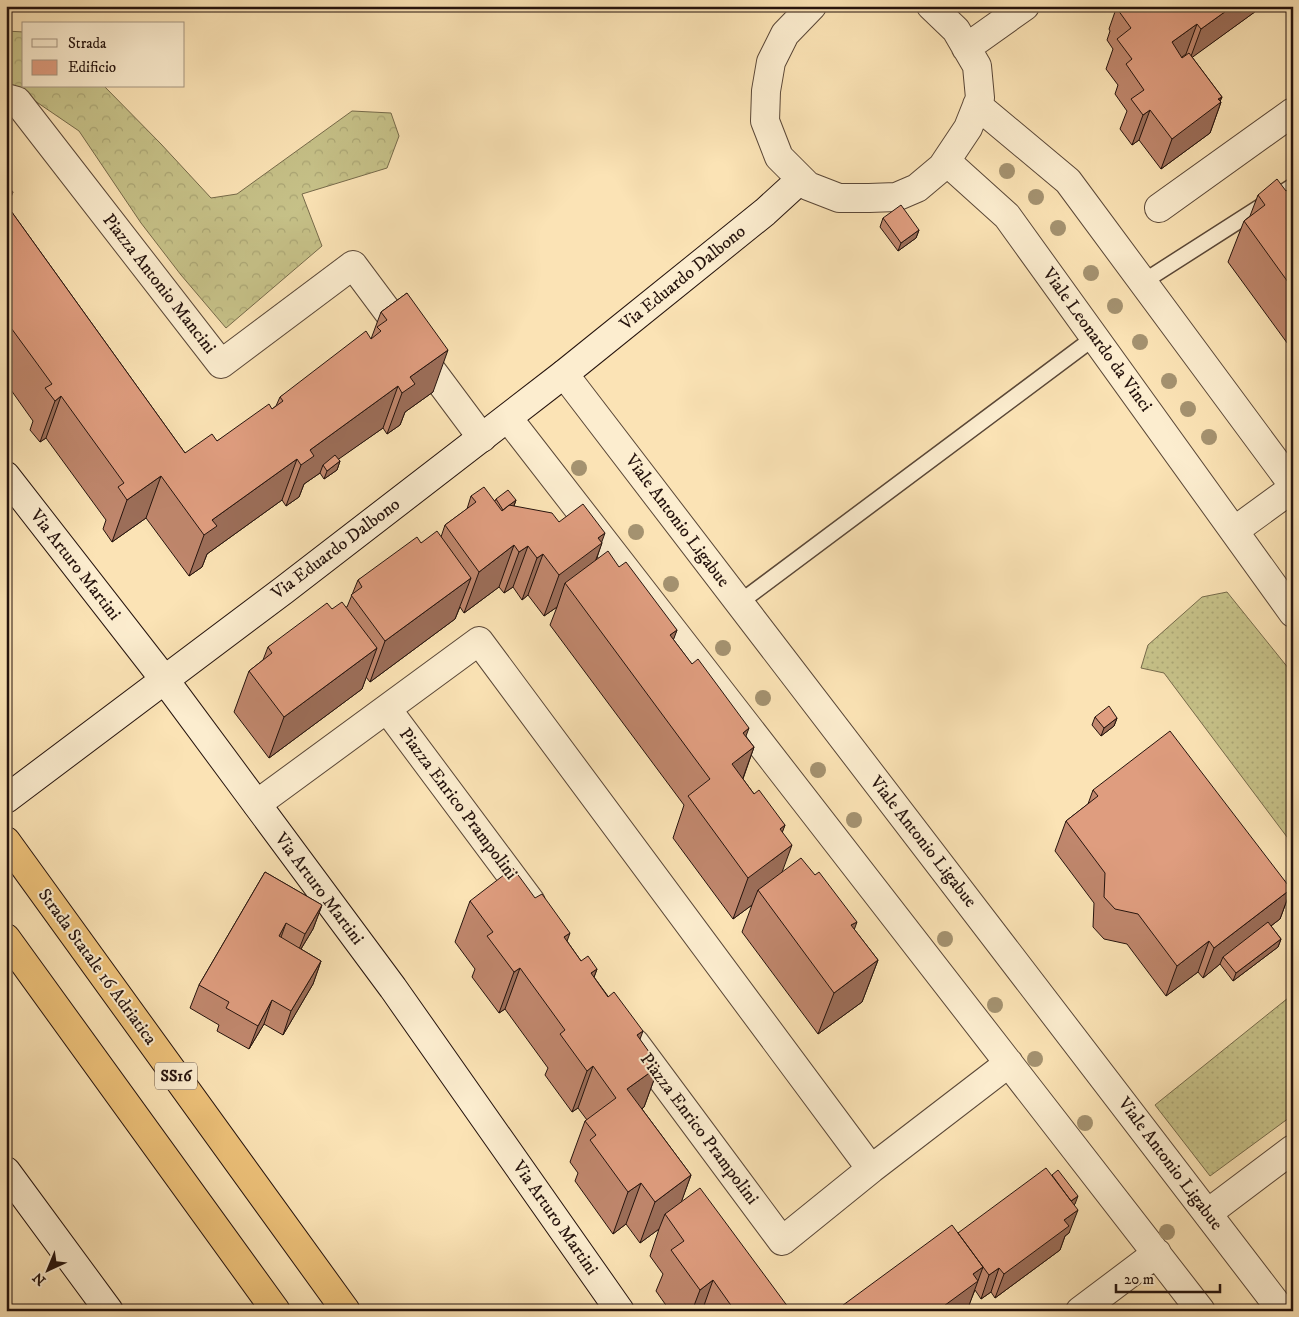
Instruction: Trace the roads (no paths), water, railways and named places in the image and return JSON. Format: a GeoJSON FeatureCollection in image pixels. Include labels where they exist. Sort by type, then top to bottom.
{"type":"FeatureCollection","features":[{"type":"Feature","properties":{"kind":"highway","name":"Strada Statale 16 Adriatica"},"geometry":{"type":"LineString","coordinates":[[6,841],[346,1311]]}},
{"type":"Feature","properties":{"kind":"highway"},"geometry":{"type":"LineString","coordinates":[[6,938],[276,1311]]}},
{"type":"Feature","properties":{"kind":"street"},"geometry":{"type":"LineString","coordinates":[[812,6],[786,34],[771,62],[766,91],[765,121],[780,157],[800,180],[808,186],[840,198],[896,197],[918,188],[942,166],[968,128],[980,98],[977,66],[956,30],[931,6]]}},
{"type":"Feature","properties":{"kind":"street"},"geometry":{"type":"LineString","coordinates":[[966,48],[1025,6]]}},
{"type":"Feature","properties":{"kind":"street","name":"Piazza Antonio Mancini"},"geometry":{"type":"LineString","coordinates":[[6,98],[17,101],[221,364],[353,265],[482,438]]}},
{"type":"Feature","properties":{"kind":"street"},"geometry":{"type":"LineString","coordinates":[[978,105],[1068,181],[1293,487],[1234,531]]}},
{"type":"Feature","properties":{"kind":"street"},"geometry":{"type":"LineString","coordinates":[[1159,208],[1293,112]]}},
{"type":"Feature","properties":{"kind":"street","name":"Viale Leonardo da Vinci"},"geometry":{"type":"LineString","coordinates":[[946,161],[1007,216],[1293,613]]}},
{"type":"Feature","properties":{"kind":"street","name":"Via Eduardo Dalbono"},"geometry":{"type":"LineString","coordinates":[[6,799],[284,590],[508,418],[765,212],[800,180]]}},
{"type":"Feature","properties":{"kind":"street","name":"Viale Antonio Ligabue"},"geometry":{"type":"LineString","coordinates":[[564,374],[1282,1311]]}},
{"type":"Feature","properties":{"kind":"street"},"geometry":{"type":"LineString","coordinates":[[508,418],[1200,1311]]}},
{"type":"Feature","properties":{"kind":"street","name":"Via Arturo Martini"},"geometry":{"type":"LineString","coordinates":[[6,476],[164,679],[257,804],[398,996],[620,1311]]}},
{"type":"Feature","properties":{"kind":"street"},"geometry":{"type":"LineString","coordinates":[[257,804],[479,641],[871,1169]]}},
{"type":"Feature","properties":{"kind":"street","name":"Piazza Enrico Prampolini"},"geometry":{"type":"LineString","coordinates":[[387,708],[546,923]]}},
{"type":"Feature","properties":{"kind":"street","name":"Piazza Enrico Prampolini"},"geometry":{"type":"LineString","coordinates":[[623,1026],[782,1241],[871,1169],[1009,1064]]}},
{"type":"Feature","properties":{"kind":"street"},"geometry":{"type":"LineString","coordinates":[[1208,1213],[1293,1149]]}},
{"type":"Feature","properties":{"kind":"street"},"geometry":{"type":"LineString","coordinates":[[6,1171],[109,1311]]}},
{"type":"Feature","properties":{"kind":"street"},"geometry":{"type":"LineString","coordinates":[[1080,1311],[1157,1254]]}},
{"type":"Feature","properties":{"kind":"lane"},"geometry":{"type":"LineString","coordinates":[[1143,282],[1293,186]]}},
{"type":"Feature","properties":{"kind":"lane"},"geometry":{"type":"LineString","coordinates":[[739,603],[1095,337]]}}]}
